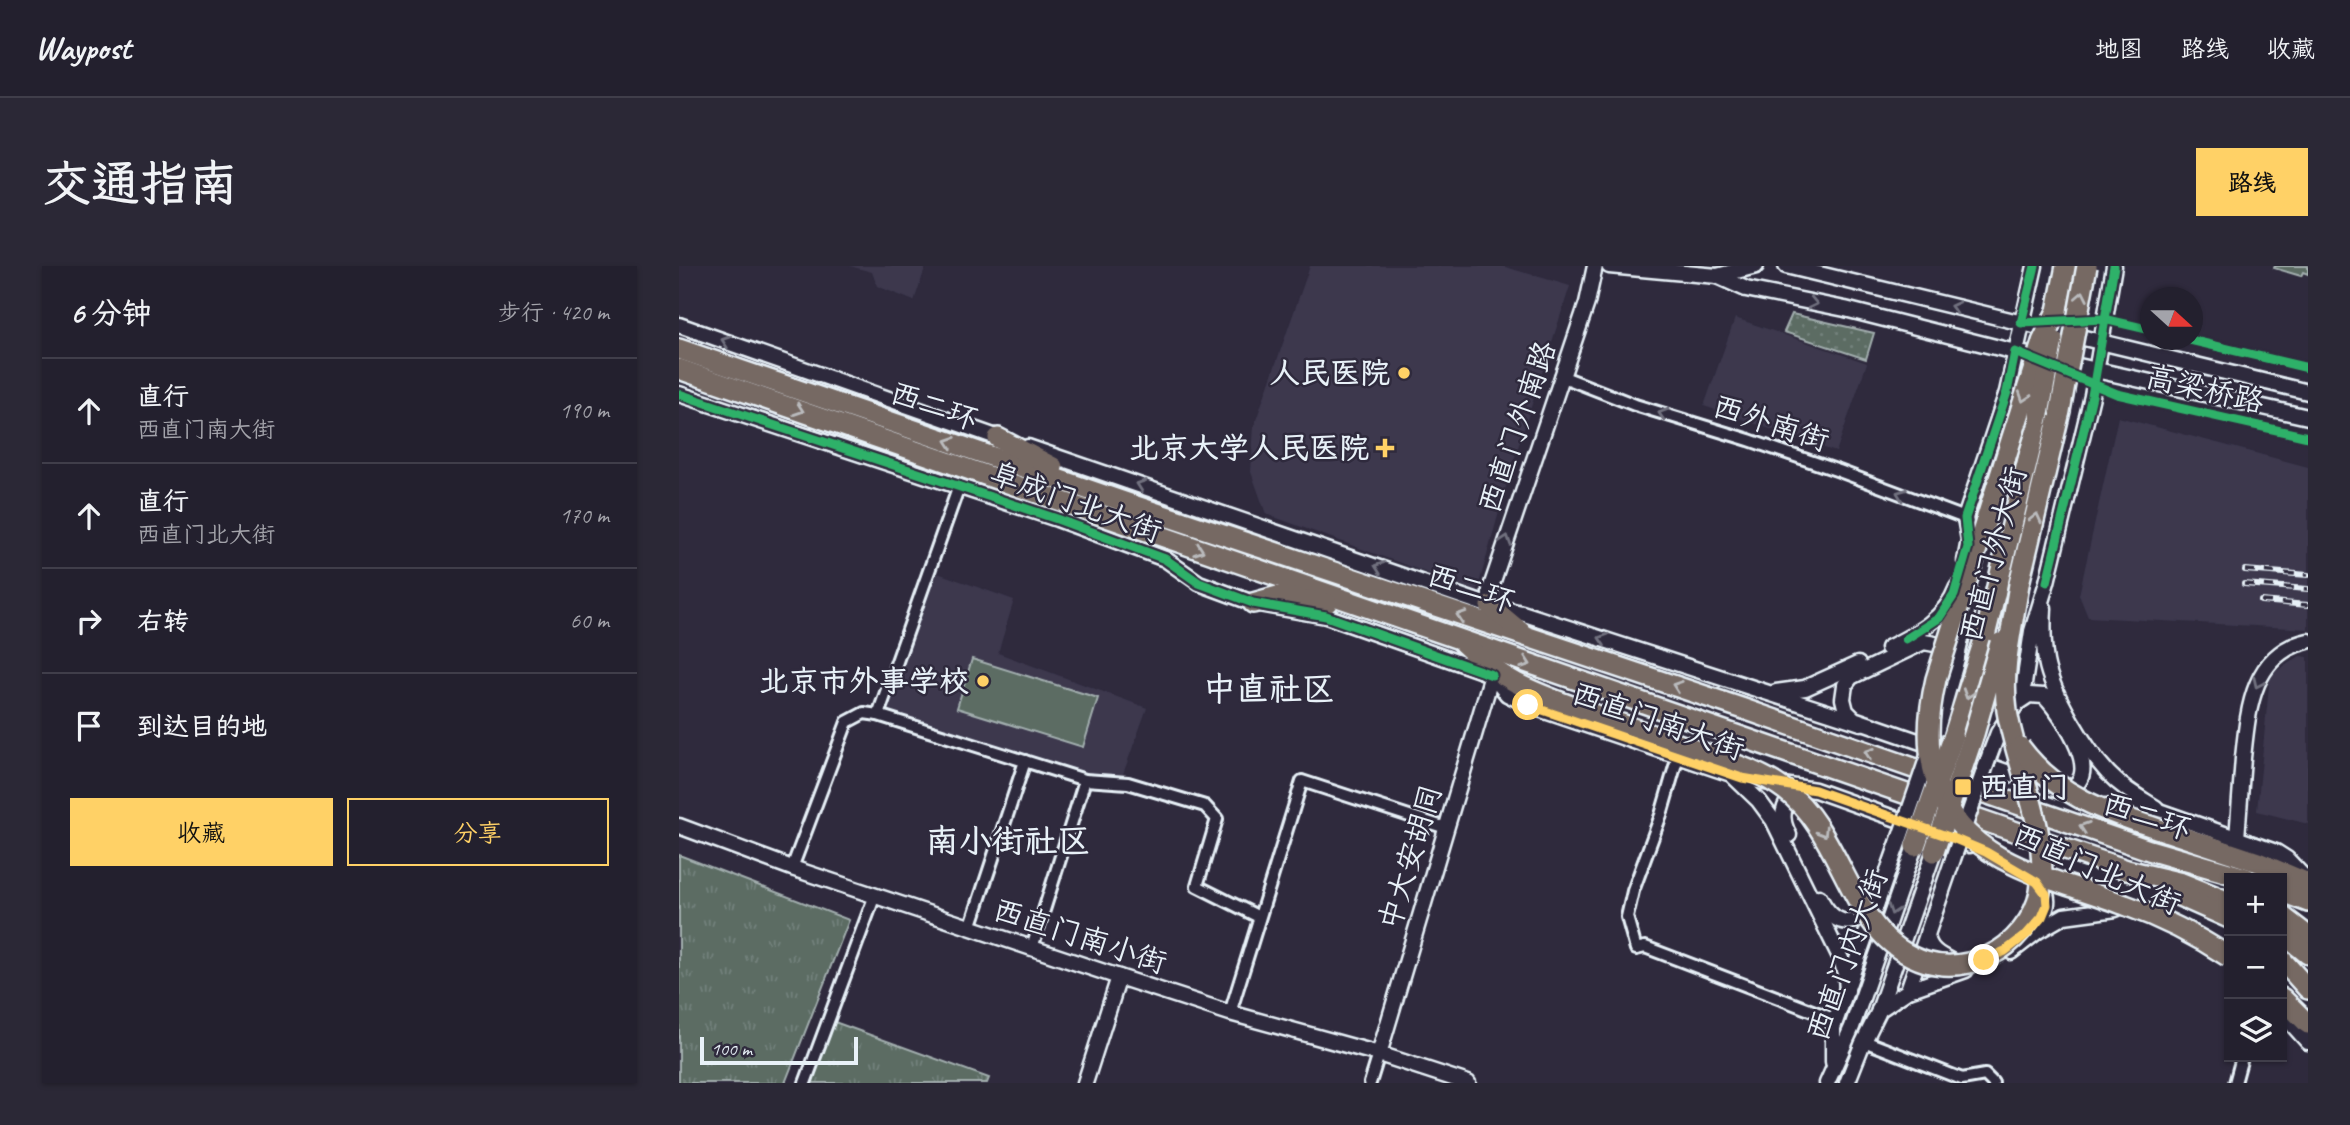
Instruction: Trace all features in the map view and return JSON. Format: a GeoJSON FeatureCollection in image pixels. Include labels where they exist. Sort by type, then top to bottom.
{"type":"FeatureCollection","features":[{"type":"Feature","properties":{"kind":"highway","name":"西直门外大街"},"geometry":{"type":"LineString","coordinates":[[1916,846],[1984,640],[2039,414],[2066,266]]}},
{"type":"Feature","properties":{"kind":"highway","name":"西直门外大街"},"geometry":{"type":"LineString","coordinates":[[1916,846],[1973,734],[2019,584],[2052,445],[2087,266]]}},
{"type":"Feature","properties":{"kind":"highway"},"geometry":{"type":"LineString","coordinates":[[2057,311],[2045,334],[1936,679],[1927,740],[1934,778],[1951,813],[1967,833],[1989,851],[2028,870],[2162,920],[2224,954]]}},
{"type":"Feature","properties":{"kind":"highway","name":"西二环"},"geometry":{"type":"LineString","coordinates":[[679,349],[737,379],[1369,607],[2127,870]]}},
{"type":"Feature","properties":{"kind":"highway","name":"西二环"},"geometry":{"type":"LineString","coordinates":[[679,369],[737,379],[1107,496],[1716,699],[2149,850],[2229,873]]}},
{"type":"Feature","properties":{"kind":"highway"},"geometry":{"type":"LineString","coordinates":[[998,438],[1107,496]]}},
{"type":"Feature","properties":{"kind":"highway"},"geometry":{"type":"LineString","coordinates":[[1453,637],[1489,670],[1514,683],[1734,764],[1785,790],[1818,824],[1863,908],[1880,932],[1906,954],[1948,965],[1980,960],[2007,945],[2026,924],[2038,898],[2041,875],[2039,839],[2008,712],[2005,680],[2019,584]]}},
{"type":"Feature","properties":{"kind":"highway"},"geometry":{"type":"LineString","coordinates":[[1253,603],[1278,596],[1341,607],[1369,607]]}},
{"type":"Feature","properties":{"kind":"highway"},"geometry":{"type":"LineString","coordinates":[[1490,606],[1530,639]]}},
{"type":"Feature","properties":{"kind":"highway"},"geometry":{"type":"LineString","coordinates":[[2015,740],[2046,777],[2075,797],[2102,809],[2175,823],[2308,882]]}},
{"type":"Feature","properties":{"kind":"highway","name":"西直门北大街"},"geometry":{"type":"LineString","coordinates":[[2149,850],[2224,885]]}},
{"type":"Feature","properties":{"kind":"highway"},"geometry":{"type":"LineString","coordinates":[[2258,862],[2274,873]]}},
{"type":"Feature","properties":{"kind":"highway"},"geometry":{"type":"LineString","coordinates":[[2127,870],[2224,916]]}},
{"type":"Feature","properties":{"kind":"highway","name":"西直门北大街"},"geometry":{"type":"LineString","coordinates":[[2127,870],[2182,883],[2224,900]]}},
{"type":"Feature","properties":{"kind":"highway"},"geometry":{"type":"LineString","coordinates":[[2287,882],[2308,897]]}},
{"type":"Feature","properties":{"kind":"highway"},"geometry":{"type":"LineString","coordinates":[[2287,894],[2308,902]]}},
{"type":"Feature","properties":{"kind":"highway"},"geometry":{"type":"LineString","coordinates":[[2287,920],[2308,936]]}},
{"type":"Feature","properties":{"kind":"highway"},"geometry":{"type":"LineString","coordinates":[[2286,936],[2308,954]]}},
{"type":"Feature","properties":{"kind":"highway"},"geometry":{"type":"LineString","coordinates":[[2287,966],[2308,989]]}},
{"type":"Feature","properties":{"kind":"highway"},"geometry":{"type":"LineString","coordinates":[[2283,999],[2308,1024]]}},
{"type":"Feature","properties":{"kind":"street","name":"西直门外南路"},"geometry":{"type":"LineString","coordinates":[[1490,606],[1490,590],[1587,303],[1595,266]]}},
{"type":"Feature","properties":{"kind":"street"},"geometry":{"type":"LineString","coordinates":[[1609,266],[1717,276],[1756,266]]}},
{"type":"Feature","properties":{"kind":"street","name":"高梁桥路"},"geometry":{"type":"LineString","coordinates":[[1786,266],[2308,392]]}},
{"type":"Feature","properties":{"kind":"street","name":"西直门外大街"},"geometry":{"type":"LineString","coordinates":[[1965,518],[2007,392],[2035,266]]}},
{"type":"Feature","properties":{"kind":"street"},"geometry":{"type":"LineString","coordinates":[[2099,342],[2114,266]]}},
{"type":"Feature","properties":{"kind":"street","name":"高梁桥路"},"geometry":{"type":"LineString","coordinates":[[1717,276],[1746,289],[1845,309],[2015,352],[2308,417]]}},
{"type":"Feature","properties":{"kind":"street","name":"阜成门北大街"},"geometry":{"type":"LineString","coordinates":[[679,325],[998,438],[1080,463],[1490,606],[1523,613],[1738,682]]}},
{"type":"Feature","properties":{"kind":"street","name":"西直门外大街"},"geometry":{"type":"LineString","coordinates":[[2047,582],[2092,396],[2099,342]]}},
{"type":"Feature","properties":{"kind":"street","name":"西外南街"},"geometry":{"type":"LineString","coordinates":[[1561,376],[1635,405],[1749,440],[1965,518]]}},
{"type":"Feature","properties":{"kind":"street","name":"阜成门北大街"},"geometry":{"type":"LineString","coordinates":[[679,394],[959,486],[1165,559],[1199,583],[1253,603],[1326,616],[1489,670]]}},
{"type":"Feature","properties":{"kind":"street"},"geometry":{"type":"LineString","coordinates":[[878,715],[959,486]]}},
{"type":"Feature","properties":{"kind":"street"},"geometry":{"type":"LineString","coordinates":[[1819,791],[1804,790],[1794,793],[1785,806],[1782,817],[1824,908],[1834,918],[1850,923],[1863,918],[1877,905],[1916,846],[1936,732],[1957,659],[1975,567],[1975,544],[1965,518]]}},
{"type":"Feature","properties":{"kind":"street"},"geometry":{"type":"LineString","coordinates":[[1764,691],[1796,691],[1819,683],[1906,639],[1938,618],[1952,600],[1963,568],[1969,540],[1965,518]]}},
{"type":"Feature","properties":{"kind":"street"},"geometry":{"type":"LineString","coordinates":[[1908,990],[1990,754],[2024,684],[2032,631],[2047,582]]}},
{"type":"Feature","properties":{"kind":"street"},"geometry":{"type":"LineString","coordinates":[[2047,582],[2043,625],[2046,662],[2054,689],[2107,772],[2175,823],[2237,838],[2293,859],[2308,869]]}},
{"type":"Feature","properties":{"kind":"street"},"geometry":{"type":"LineString","coordinates":[[2237,838],[2247,726],[2256,685],[2269,664],[2284,650],[2308,641]]}},
{"type":"Feature","properties":{"kind":"street"},"geometry":{"type":"LineString","coordinates":[[1861,723],[1850,716],[1843,702],[1845,685],[1851,677],[1924,642],[1940,645],[1957,659]]}},
{"type":"Feature","properties":{"kind":"street","name":"西直门南大街"},"geometry":{"type":"LineString","coordinates":[[1489,670],[1502,690],[1517,700],[1727,773],[1758,782],[1819,791]]}},
{"type":"Feature","properties":{"kind":"street","name":"中大安胡同"},"geometry":{"type":"LineString","coordinates":[[1379,1054],[1446,828],[1489,670]]}},
{"type":"Feature","properties":{"kind":"street","name":"西直门南大街"},"geometry":{"type":"LineString","coordinates":[[1738,682],[2075,797]]}},
{"type":"Feature","properties":{"kind":"street"},"geometry":{"type":"LineString","coordinates":[[2017,703],[2029,695],[2044,696],[2077,745],[2083,762],[2081,776],[2068,788],[2054,789]]}},
{"type":"Feature","properties":{"kind":"street"},"geometry":{"type":"LineString","coordinates":[[792,868],[847,722],[864,712],[1085,780],[1128,783],[1205,806],[1217,819],[1197,886],[1259,917]]}},
{"type":"Feature","properties":{"kind":"street"},"geometry":{"type":"LineString","coordinates":[[1678,756],[1627,917],[1636,949],[1645,947],[1836,1020]]}},
{"type":"Feature","properties":{"kind":"street"},"geometry":{"type":"LineString","coordinates":[[970,928],[1025,761]]}},
{"type":"Feature","properties":{"kind":"street"},"geometry":{"type":"LineString","coordinates":[[1727,773],[1755,796],[1773,820],[1839,955],[1847,991]]}},
{"type":"Feature","properties":{"kind":"street"},"geometry":{"type":"LineString","coordinates":[[1032,948],[1085,780]]}},
{"type":"Feature","properties":{"kind":"street"},"geometry":{"type":"LineString","coordinates":[[1230,1013],[1302,781],[1446,828]]}},
{"type":"Feature","properties":{"kind":"street","name":"西直门北大街"},"geometry":{"type":"LineString","coordinates":[[1819,791],[1966,843],[2059,891],[2116,909],[2173,934],[2224,965]]}},
{"type":"Feature","properties":{"kind":"street","name":"西直门南小街"},"geometry":{"type":"LineString","coordinates":[[679,826],[792,868],[1119,978],[1230,1013],[1379,1054],[1468,1083]]}},
{"type":"Feature","properties":{"kind":"street","name":"西直门内大街"},"geometry":{"type":"LineString","coordinates":[[1847,1083],[1879,1010],[1916,846]]}},
{"type":"Feature","properties":{"kind":"street","name":"西直门内大街"},"geometry":{"type":"LineString","coordinates":[[1829,1077],[1851,1028],[1916,846]]}},
{"type":"Feature","properties":{"kind":"street"},"geometry":{"type":"LineString","coordinates":[[2276,852],[2287,859],[2308,882]]}},
{"type":"Feature","properties":{"kind":"street"},"geometry":{"type":"LineString","coordinates":[[1927,933],[1928,944],[1932,949],[1955,963],[1968,966],[1995,957],[2027,934],[2046,910],[2046,894],[2031,878]]}},
{"type":"Feature","properties":{"kind":"street"},"geometry":{"type":"LineString","coordinates":[[805,1083],[875,895]]}},
{"type":"Feature","properties":{"kind":"street"},"geometry":{"type":"LineString","coordinates":[[1829,1077],[1833,1030],[1877,905]]}},
{"type":"Feature","properties":{"kind":"street"},"geometry":{"type":"LineString","coordinates":[[1879,1010],[1908,990],[1998,959],[2064,916],[2116,909]]}},
{"type":"Feature","properties":{"kind":"street"},"geometry":{"type":"LineString","coordinates":[[1085,1083],[1119,978]]}},
{"type":"Feature","properties":{"kind":"street"},"geometry":{"type":"LineString","coordinates":[[2287,1019],[2308,1042]]}},
{"type":"Feature","properties":{"kind":"street"},"geometry":{"type":"LineString","coordinates":[[1864,1041],[1962,1079],[1985,1075],[1993,1083]]}},
{"type":"Feature","properties":{"kind":"street"},"geometry":{"type":"LineString","coordinates":[[1370,1083],[1379,1054]]}},
{"type":"Feature","properties":{"kind":"street"},"geometry":{"type":"LineString","coordinates":[[2235,1083],[2241,1062]]}},
{"type":"Feature","properties":{"kind":"shaded area"},"geometry":{"type":"Polygon","coordinates":[[[850,266],[926,266],[914,301],[877,286],[872,272],[850,266]]]}},
{"type":"Feature","properties":{"kind":"shaded area","name":"北京大学人民医院"},"geometry":{"type":"Polygon","coordinates":[[[1310,266],[1502,266],[1570,286],[1511,469],[1477,591],[1266,514],[1251,472],[1254,426],[1310,266]]]}},
{"type":"Feature","properties":{"kind":"shaded area"},"geometry":{"type":"Polygon","coordinates":[[[1735,318],[1867,363],[1836,452],[1704,406],[1735,318]]]}},
{"type":"Feature","properties":{"kind":"shaded area"},"geometry":{"type":"Polygon","coordinates":[[[2118,417],[2308,467],[2308,629],[2088,617],[2079,595],[2118,417]]]}},
{"type":"Feature","properties":{"kind":"shaded area","name":"北京市外事学校"},"geometry":{"type":"Polygon","coordinates":[[[932,571],[1014,600],[998,653],[1147,708],[1123,774],[1088,776],[886,709],[932,571]]]}},
{"type":"Feature","properties":{"kind":"shaded area"},"geometry":{"type":"Polygon","coordinates":[[[2300,656],[2308,657],[2308,824],[2257,811],[2270,675],[2300,656]]]}},
{"type":"Feature","properties":{"kind":"green space"},"geometry":{"type":"Polygon","coordinates":[[[2308,266],[2308,274],[2303,272],[2301,276],[2274,268],[2308,266]]]}},
{"type":"Feature","properties":{"kind":"green space"},"geometry":{"type":"Polygon","coordinates":[[[1792,314],[1874,333],[1866,359],[1784,332],[1792,314]]]}},
{"type":"Feature","properties":{"kind":"green space"},"geometry":{"type":"Polygon","coordinates":[[[972,659],[1098,698],[1083,747],[957,708],[972,659]]]}},
{"type":"Feature","properties":{"kind":"green space"},"geometry":{"type":"Polygon","coordinates":[[[679,855],[849,920],[785,1083],[679,1083],[679,855]]]}},
{"type":"Feature","properties":{"kind":"green space"},"geometry":{"type":"Polygon","coordinates":[[[829,1020],[989,1078],[987,1083],[806,1083],[829,1020]]]}},
{"type":"Feature","properties":{"kind":"railway"},"geometry":{"type":"LineString","coordinates":[[2245,570],[2308,575]]}},
{"type":"Feature","properties":{"kind":"railway"},"geometry":{"type":"LineString","coordinates":[[2244,584],[2308,589]]}},
{"type":"Feature","properties":{"kind":"railway"},"geometry":{"type":"LineString","coordinates":[[2261,601],[2308,605]]}},
{"type":"Feature","properties":{"kind":"cycle path"},"geometry":{"type":"LineString","coordinates":[[2035,266],[2021,323],[2104,319],[2140,327]]}},
{"type":"Feature","properties":{"kind":"cycle path"},"geometry":{"type":"LineString","coordinates":[[2047,582],[2092,396],[2114,266]]}},
{"type":"Feature","properties":{"kind":"cycle path"},"geometry":{"type":"LineString","coordinates":[[2203,343],[2308,368]]}},
{"type":"Feature","properties":{"kind":"cycle path"},"geometry":{"type":"LineString","coordinates":[[1906,639],[1939,618],[1954,595],[1968,547],[1965,518],[2007,392],[2015,352],[2117,394],[2308,437]]}},
{"type":"Feature","properties":{"kind":"cycle path"},"geometry":{"type":"LineString","coordinates":[[679,394],[1057,519],[1165,559],[1199,583],[1253,603],[1326,616],[1492,675]]}},
{"type":"Feature","properties":{"kind":"place","name":"人民医院"},"geometry":{"type":"Point","coordinates":[1404,373]}},
{"type":"Feature","properties":{"kind":"place","name":"北京大学人民医院"},"geometry":{"type":"Point","coordinates":[1385,448]}},
{"type":"Feature","properties":{"kind":"place","name":"北京市外事学校"},"geometry":{"type":"Point","coordinates":[983,681]}},
{"type":"Feature","properties":{"kind":"place","name":"西直门"},"geometry":{"type":"Point","coordinates":[1963,787]}},
{"type":"Feature","properties":{"kind":"district","name":"中直社区"},"geometry":{"type":"Point","coordinates":[1269,689]}},
{"type":"Feature","properties":{"kind":"district","name":"南小街社区"},"geometry":{"type":"Point","coordinates":[1008,841]}},
{"type":"Feature","properties":{"kind":"route"},"geometry":{"type":"LineString","coordinates":[[1528,705],[1742,778],[1806,787],[1850,801],[1986,852],[2037,882],[2046,894],[2047,905],[2042,917],[2027,934],[2005,951],[1984,960]]}}]}
